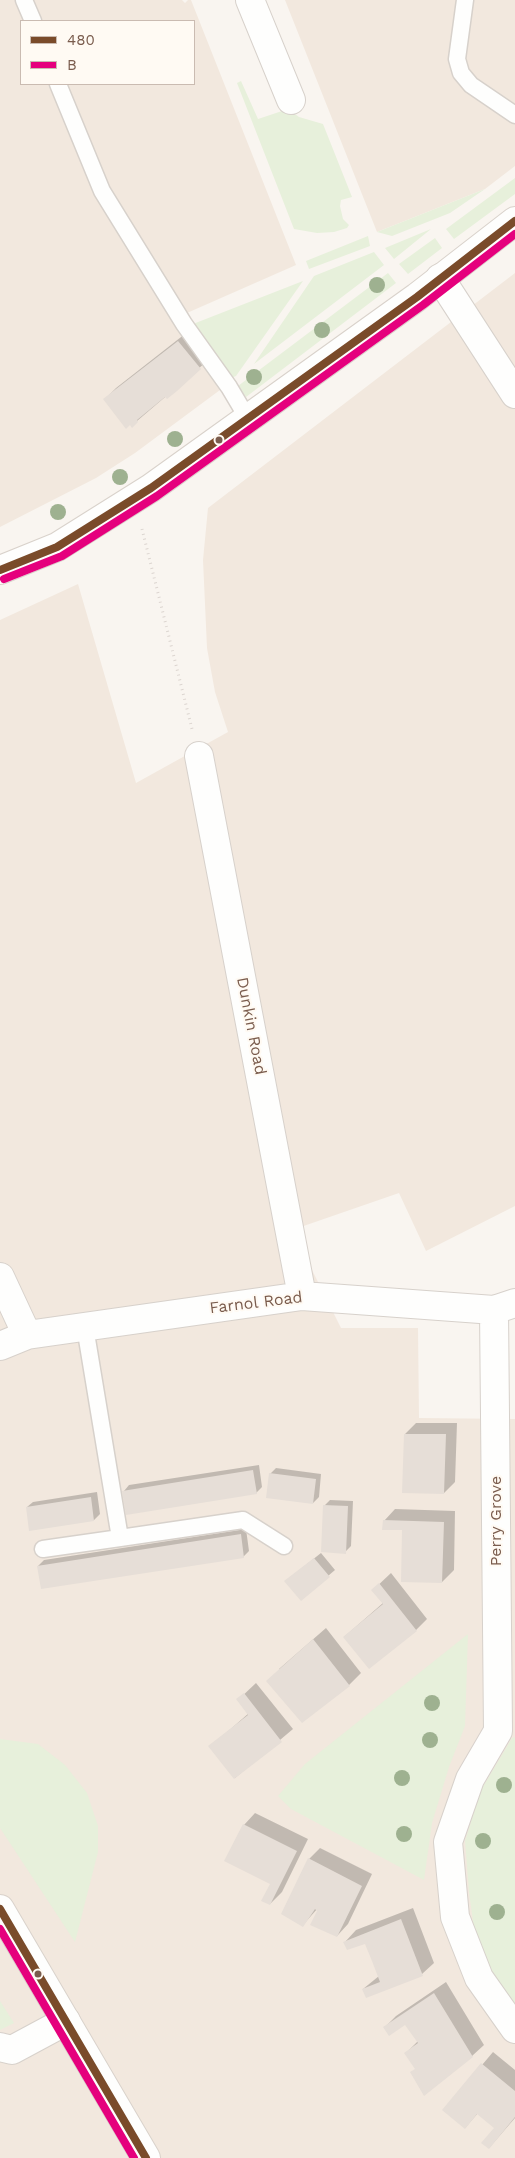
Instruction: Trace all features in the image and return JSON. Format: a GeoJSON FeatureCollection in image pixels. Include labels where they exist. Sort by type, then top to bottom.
{"type":"FeatureCollection","features":[{"type":"Feature","properties":{"kind":"street"},"geometry":{"type":"LineString","coordinates":[[250,0],[290,100]]}},
{"type":"Feature","properties":{"kind":"street"},"geometry":{"type":"LineString","coordinates":[[0,570],[57,547],[134,499],[248,419],[515,221]]}},
{"type":"Feature","properties":{"kind":"street"},"geometry":{"type":"LineString","coordinates":[[440,278],[515,394]]}},
{"type":"Feature","properties":{"kind":"street","name":"Dunkin Road"},"geometry":{"type":"LineString","coordinates":[[199,756],[302,1296]]}},
{"type":"Feature","properties":{"kind":"street"},"geometry":{"type":"LineString","coordinates":[[0,1277],[27,1335]]}},
{"type":"Feature","properties":{"kind":"street","name":"Farnol Road"},"geometry":{"type":"LineString","coordinates":[[0,1346],[27,1335],[302,1296],[505,1307]]}},
{"type":"Feature","properties":{"kind":"street","name":"Perry Grove"},"geometry":{"type":"LineString","coordinates":[[505,1307],[506,1728],[470,1779],[448,1842],[454,1917],[479,1978],[515,2029]]}},
{"type":"Feature","properties":{"kind":"street"},"geometry":{"type":"LineString","coordinates":[[0,1909],[146,2158]]}},
{"type":"Feature","properties":{"kind":"street"},"geometry":{"type":"LineString","coordinates":[[0,2047],[12,2050],[66,2020]]}},
{"type":"Feature","properties":{"kind":"lane"},"geometry":{"type":"LineString","coordinates":[[24,0],[33,20]]}},
{"type":"Feature","properties":{"kind":"lane"},"geometry":{"type":"LineString","coordinates":[[465,0],[457,59],[461,74],[471,85],[515,115]]}},
{"type":"Feature","properties":{"kind":"lane"},"geometry":{"type":"LineString","coordinates":[[58,85],[102,191],[184,324],[229,387],[248,419]]}},
{"type":"Feature","properties":{"kind":"lane"},"geometry":{"type":"LineString","coordinates":[[85,1326],[120,1538]]}},
{"type":"Feature","properties":{"kind":"lane"},"geometry":{"type":"LineString","coordinates":[[42,1549],[244,1520],[284,1546]]}},
{"type":"Feature","properties":{"kind":"path"},"geometry":{"type":"LineString","coordinates":[[134,499],[199,756]]}},
{"type":"Feature","properties":{"kind":"shaded area"},"geometry":{"type":"Polygon","coordinates":[[[0,0],[182,0],[185,3],[191,0],[296,265],[171,320],[220,390],[135,453],[96,478],[0,527],[0,0]]]}},
{"type":"Feature","properties":{"kind":"shaded area"},"geometry":{"type":"Polygon","coordinates":[[[285,0],[515,0],[515,166],[485,189],[377,232],[285,0]]]}},
{"type":"Feature","properties":{"kind":"shaded area"},"geometry":{"type":"Polygon","coordinates":[[[515,273],[515,1206],[426,1251],[399,1193],[292,1230],[341,1328],[418,1328],[419,1418],[515,1419],[515,2158],[0,2158],[0,620],[78,584],[136,783],[228,732],[215,692],[207,648],[203,560],[208,508],[515,273]]]}},
{"type":"Feature","properties":{"kind":"green space"},"geometry":{"type":"Polygon","coordinates":[[[241,81],[258,119],[288,109],[299,117],[323,124],[352,197],[341,200],[340,206],[343,219],[349,225],[347,228],[334,232],[317,233],[294,229],[237,83],[241,81]]]}},
{"type":"Feature","properties":{"kind":"green space"},"geometry":{"type":"Polygon","coordinates":[[[515,178],[515,194],[454,239],[446,229],[515,178]]]}},
{"type":"Feature","properties":{"kind":"green space"},"geometry":{"type":"Polygon","coordinates":[[[485,189],[450,213],[392,236],[377,232],[485,189]]]}},
{"type":"Feature","properties":{"kind":"green space"},"geometry":{"type":"Polygon","coordinates":[[[431,229],[394,259],[385,248],[431,229]]]}},
{"type":"Feature","properties":{"kind":"green space"},"geometry":{"type":"Polygon","coordinates":[[[368,236],[370,246],[309,269],[306,261],[368,236]]]}},
{"type":"Feature","properties":{"kind":"green space"},"geometry":{"type":"Polygon","coordinates":[[[435,238],[442,248],[408,274],[399,264],[435,238]]]}},
{"type":"Feature","properties":{"kind":"green space"},"geometry":{"type":"Polygon","coordinates":[[[374,252],[384,265],[254,364],[314,276],[374,252]]]}},
{"type":"Feature","properties":{"kind":"green space"},"geometry":{"type":"Polygon","coordinates":[[[388,273],[396,283],[246,397],[238,386],[388,273]]]}},
{"type":"Feature","properties":{"kind":"green space"},"geometry":{"type":"Polygon","coordinates":[[[303,281],[236,376],[231,378],[193,324],[303,281]]]}},
{"type":"Feature","properties":{"kind":"green space"},"geometry":{"type":"Polygon","coordinates":[[[468,1634],[465,1726],[449,1767],[432,1823],[424,1880],[291,1809],[278,1796],[305,1764],[468,1634]]]}},
{"type":"Feature","properties":{"kind":"green space"},"geometry":{"type":"Polygon","coordinates":[[[515,1737],[515,2004],[501,1991],[476,1944],[465,1841],[481,1790],[512,1738],[515,1737]]]}},
{"type":"Feature","properties":{"kind":"green space"},"geometry":{"type":"Polygon","coordinates":[[[0,1739],[38,1744],[65,1765],[87,1793],[98,1826],[98,1852],[75,1942],[0,1828],[0,1739]]]}},
{"type":"Feature","properties":{"kind":"green space"},"geometry":{"type":"Polygon","coordinates":[[[0,2001],[14,2023],[0,2030],[0,2001]]]}},
{"type":"Feature","properties":{"kind":"building"},"geometry":{"type":"Polygon","coordinates":[[[178,341],[201,369],[167,399],[165,397],[137,420],[138,422],[132,428],[130,425],[126,429],[103,399],[178,341]]]}},
{"type":"Feature","properties":{"kind":"building"},"geometry":{"type":"Polygon","coordinates":[[[404,1434],[446,1434],[444,1494],[402,1493],[404,1434]]]}},
{"type":"Feature","properties":{"kind":"building"},"geometry":{"type":"Polygon","coordinates":[[[253,1470],[257,1494],[126,1515],[122,1491],[253,1470]]]}},
{"type":"Feature","properties":{"kind":"building"},"geometry":{"type":"Polygon","coordinates":[[[269,1473],[316,1479],[313,1504],[266,1498],[269,1473]]]}},
{"type":"Feature","properties":{"kind":"building"},"geometry":{"type":"Polygon","coordinates":[[[91,1497],[94,1521],[29,1531],[26,1507],[91,1497]]]}},
{"type":"Feature","properties":{"kind":"building"},"geometry":{"type":"Polygon","coordinates":[[[323,1505],[348,1506],[346,1554],[321,1552],[323,1505]]]}},
{"type":"Feature","properties":{"kind":"building"},"geometry":{"type":"Polygon","coordinates":[[[383,1520],[444,1522],[442,1583],[401,1582],[402,1530],[382,1530],[383,1520]]]}},
{"type":"Feature","properties":{"kind":"building"},"geometry":{"type":"Polygon","coordinates":[[[241,1534],[244,1558],[41,1589],[37,1566],[241,1534]]]}},
{"type":"Feature","properties":{"kind":"building"},"geometry":{"type":"Polygon","coordinates":[[[314,1558],[330,1577],[301,1601],[284,1581],[314,1558]]]}},
{"type":"Feature","properties":{"kind":"building"},"geometry":{"type":"Polygon","coordinates":[[[379,1583],[417,1631],[369,1669],[343,1637],[383,1604],[371,1590],[379,1583]]]}},
{"type":"Feature","properties":{"kind":"building"},"geometry":{"type":"Polygon","coordinates":[[[313,1639],[350,1686],[302,1723],[266,1681],[313,1639]]]}},
{"type":"Feature","properties":{"kind":"building"},"geometry":{"type":"Polygon","coordinates":[[[244,1693],[282,1742],[234,1779],[208,1746],[248,1715],[236,1699],[244,1693]]]}},
{"type":"Feature","properties":{"kind":"building"},"geometry":{"type":"Polygon","coordinates":[[[243,1824],[297,1851],[270,1905],[261,1901],[270,1884],[224,1861],[243,1824]]]}},
{"type":"Feature","properties":{"kind":"building"},"geometry":{"type":"Polygon","coordinates":[[[308,1858],[362,1886],[337,1937],[310,1925],[317,1911],[315,1909],[303,1927],[281,1914],[308,1858]]]}},
{"type":"Feature","properties":{"kind":"building"},"geometry":{"type":"Polygon","coordinates":[[[401,1919],[423,1976],[366,1998],[362,1989],[380,1982],[372,1961],[365,1944],[347,1950],[343,1942],[401,1919]]]}},
{"type":"Feature","properties":{"kind":"building"},"geometry":{"type":"Polygon","coordinates":[[[434,1993],[473,2057],[424,2096],[410,2072],[415,2069],[404,2053],[418,2043],[405,2025],[389,2036],[383,2027],[434,1993]]]}},
{"type":"Feature","properties":{"kind":"building"},"geometry":{"type":"Polygon","coordinates":[[[481,2063],[515,2091],[515,2117],[489,2149],[481,2143],[494,2128],[477,2114],[465,2129],[442,2110],[481,2063]]]}},
{"type":"Feature","properties":{"kind":"transit line","name":"480"},"geometry":{"type":"LineString","coordinates":[[0,570],[57,547],[151,488],[417,297],[515,221]]}},
{"type":"Feature","properties":{"kind":"transit line","name":"B"},"geometry":{"type":"LineString","coordinates":[[4,579],[62,556],[157,496],[423,305],[515,234]]}},
{"type":"Feature","properties":{"kind":"transit line","name":"480"},"geometry":{"type":"LineString","coordinates":[[0,1909],[146,2158]]}},
{"type":"Feature","properties":{"kind":"transit line","name":"B"},"geometry":{"type":"LineString","coordinates":[[0,1929],[134,2158]]}}]}
